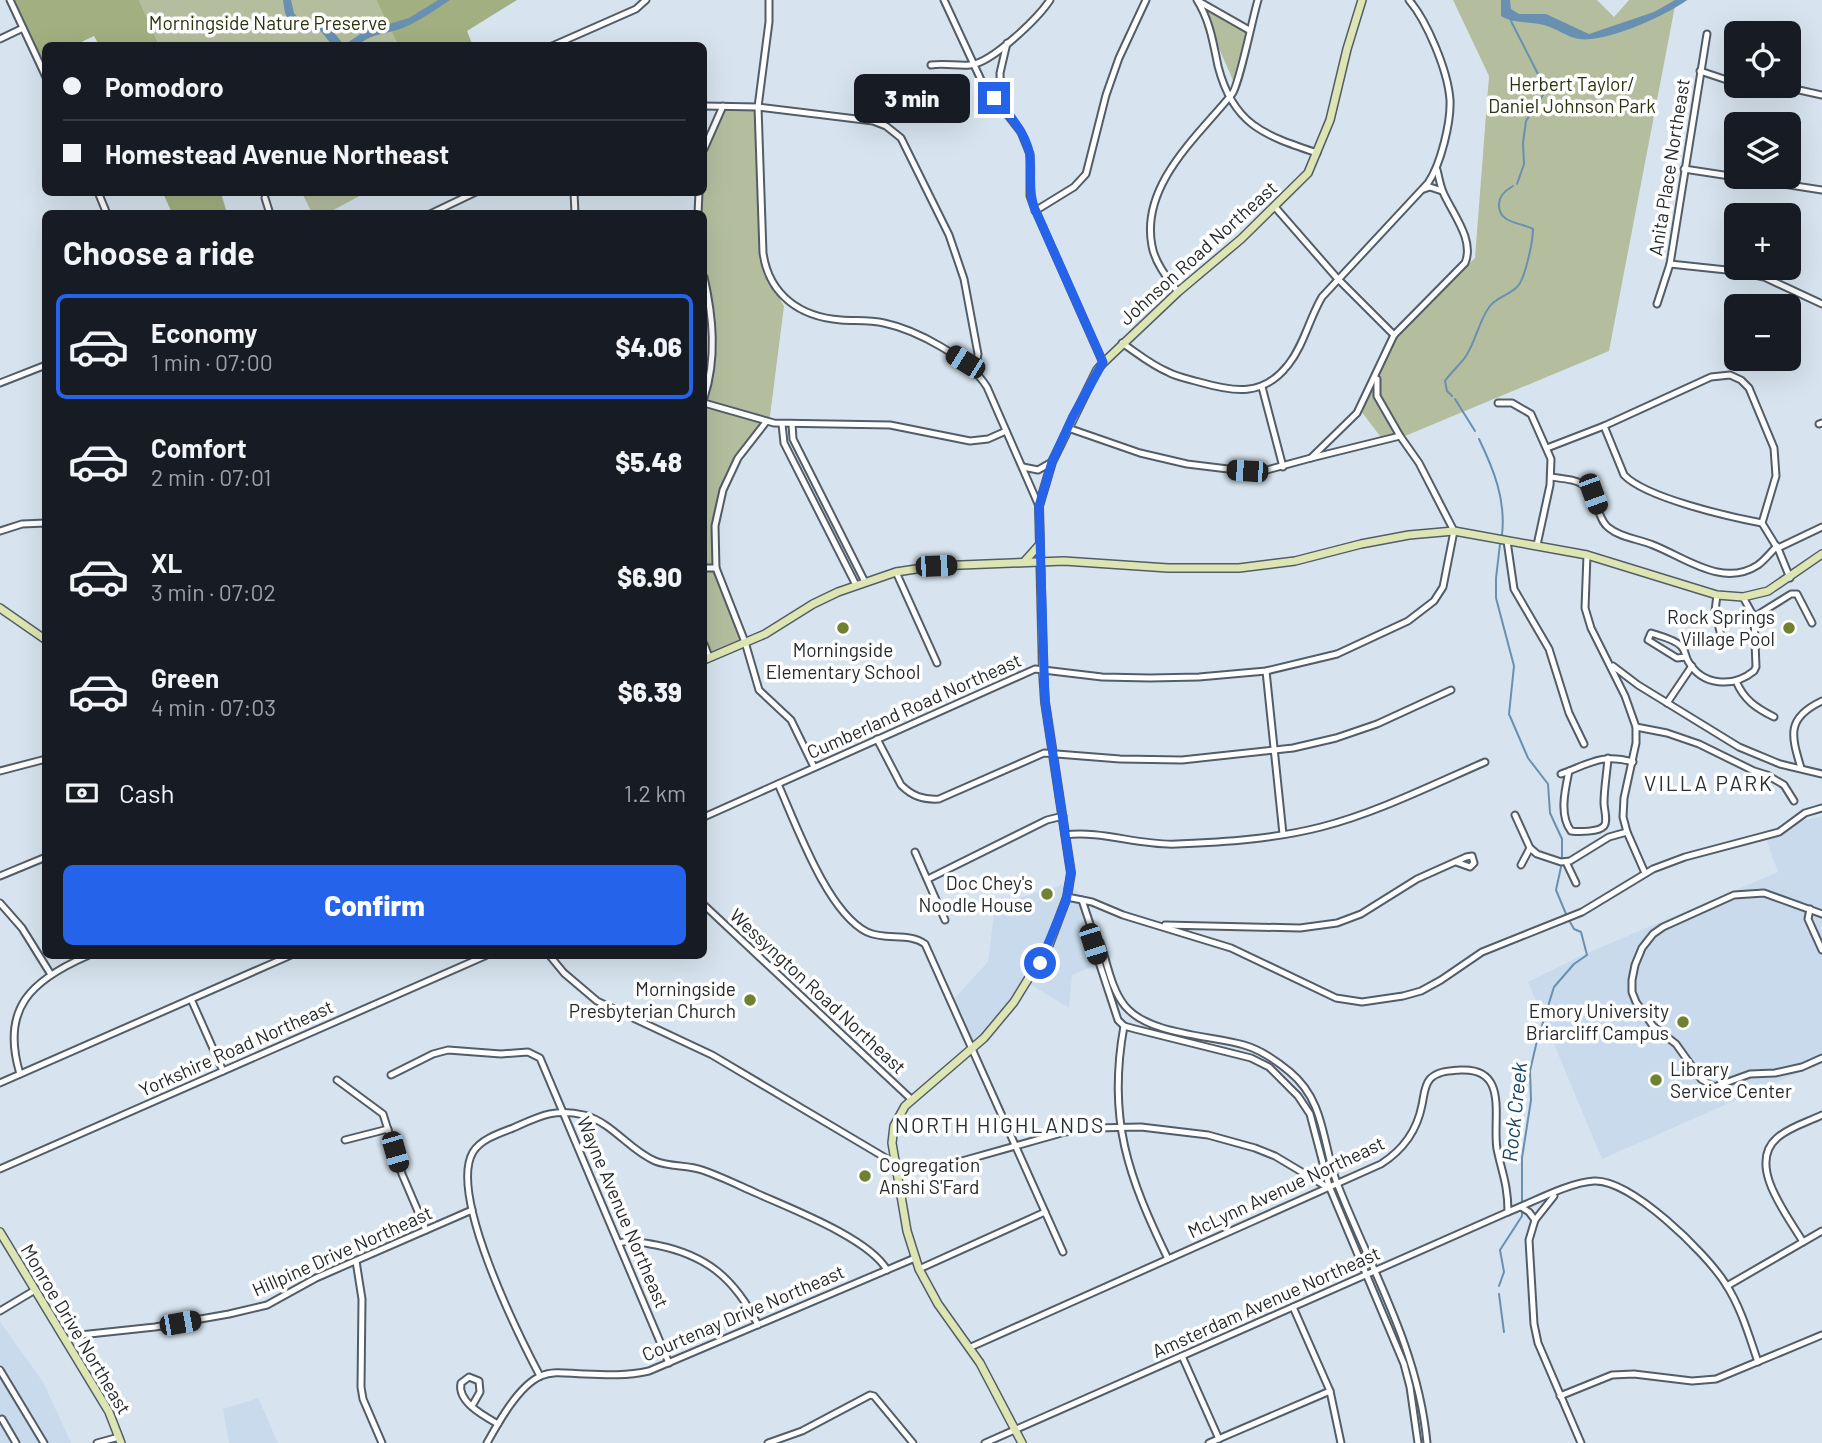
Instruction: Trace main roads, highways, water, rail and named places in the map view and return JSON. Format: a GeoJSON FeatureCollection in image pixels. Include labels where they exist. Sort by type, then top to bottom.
{"type":"FeatureCollection","features":[{"type":"Feature","properties":{"kind":"water"},"geometry":{"type":"Polygon","coordinates":[[[283,0],[291,0],[294,13],[300,20],[328,25],[342,42],[330,42],[320,30],[292,28],[283,0]]]}},
{"type":"Feature","properties":{"kind":"water"},"geometry":{"type":"Polygon","coordinates":[[[438,0],[450,0],[411,24],[363,42],[348,42],[365,31],[409,18],[438,0]]]}},
{"type":"Feature","properties":{"kind":"water"},"geometry":{"type":"Polygon","coordinates":[[[1501,0],[1510,0],[1511,9],[1519,14],[1546,14],[1589,34],[1654,12],[1675,0],[1687,0],[1619,33],[1579,39],[1544,25],[1506,19],[1501,16],[1501,0]]]}},
{"type":"Feature","properties":{"kind":"waterway","name":"Rock Creek"},"geometry":{"type":"LineString","coordinates":[[1511,21],[1542,82],[1543,95],[1526,121],[1524,164],[1517,184]]}},
{"type":"Feature","properties":{"kind":"waterway","name":"Rock Creek"},"geometry":{"type":"LineString","coordinates":[[1452,396],[1447,391],[1445,381],[1466,356],[1490,306],[1517,287],[1526,269],[1533,229],[1506,219],[1500,211],[1499,201],[1502,195],[1513,186]]}},
{"type":"Feature","properties":{"kind":"waterway","name":"Rock Creek"},"geometry":{"type":"LineString","coordinates":[[1455,399],[1475,431]]}},
{"type":"Feature","properties":{"kind":"waterway","name":"Rock Creek"},"geometry":{"type":"LineString","coordinates":[[1479,439],[1498,485],[1502,535]]}},
{"type":"Feature","properties":{"kind":"waterway","name":"Rock Creek"},"geometry":{"type":"LineString","coordinates":[[1500,544],[1496,598],[1514,666],[1509,714],[1528,758],[1548,784],[1550,813],[1562,839],[1562,858]]}},
{"type":"Feature","properties":{"kind":"waterway","name":"Rock Creek"},"geometry":{"type":"LineString","coordinates":[[1561,867],[1556,890],[1566,914]]}},
{"type":"Feature","properties":{"kind":"waterway","name":"Rock Creek"},"geometry":{"type":"LineString","coordinates":[[1522,1202],[1522,1158],[1531,1100],[1530,1071],[1536,1045],[1554,987],[1574,964],[1587,955],[1581,932],[1574,929],[1570,922]]}},
{"type":"Feature","properties":{"kind":"waterway","name":"Rock Creek"},"geometry":{"type":"LineString","coordinates":[[1499,1286],[1504,1272],[1500,1250],[1522,1216],[1522,1211]]}},
{"type":"Feature","properties":{"kind":"waterway","name":"Rock Creek"},"geometry":{"type":"LineString","coordinates":[[1499,1294],[1504,1332]]}},
{"type":"Feature","properties":{"kind":"place","name":"Morningside Elementary School"},"geometry":{"type":"Point","coordinates":[843,628]}},
{"type":"Feature","properties":{"kind":"place","name":"Rock Springs Village Pool"},"geometry":{"type":"Point","coordinates":[1789,628]}},
{"type":"Feature","properties":{"kind":"place","name":"Doc Chey's Noodle House"},"geometry":{"type":"Point","coordinates":[1047,894]}},
{"type":"Feature","properties":{"kind":"place","name":"Morningside Presbyterian Church"},"geometry":{"type":"Point","coordinates":[750,1000]}},
{"type":"Feature","properties":{"kind":"place","name":"Emory University Briarcliff Campus"},"geometry":{"type":"Point","coordinates":[1683,1022]}},
{"type":"Feature","properties":{"kind":"place","name":"Library Service Center"},"geometry":{"type":"Point","coordinates":[1656,1080]}},
{"type":"Feature","properties":{"kind":"place","name":"Cogregation Anshi S'Fard"},"geometry":{"type":"Point","coordinates":[865,1176]}},
{"type":"Feature","properties":{"kind":"district","name":"VILLA PARK"},"geometry":{"type":"Point","coordinates":[1709,784]}},
{"type":"Feature","properties":{"kind":"district","name":"NORTH HIGHLANDS"},"geometry":{"type":"Point","coordinates":[1000,1126]}},
{"type":"Feature","properties":{"kind":"park label","name":"Morningside Nature Preserve"},"geometry":{"type":"Point","coordinates":[268,23]}},
{"type":"Feature","properties":{"kind":"park label","name":"Herbert Taylor/ Daniel Johnson Park"},"geometry":{"type":"Point","coordinates":[1572,95]}}]}
